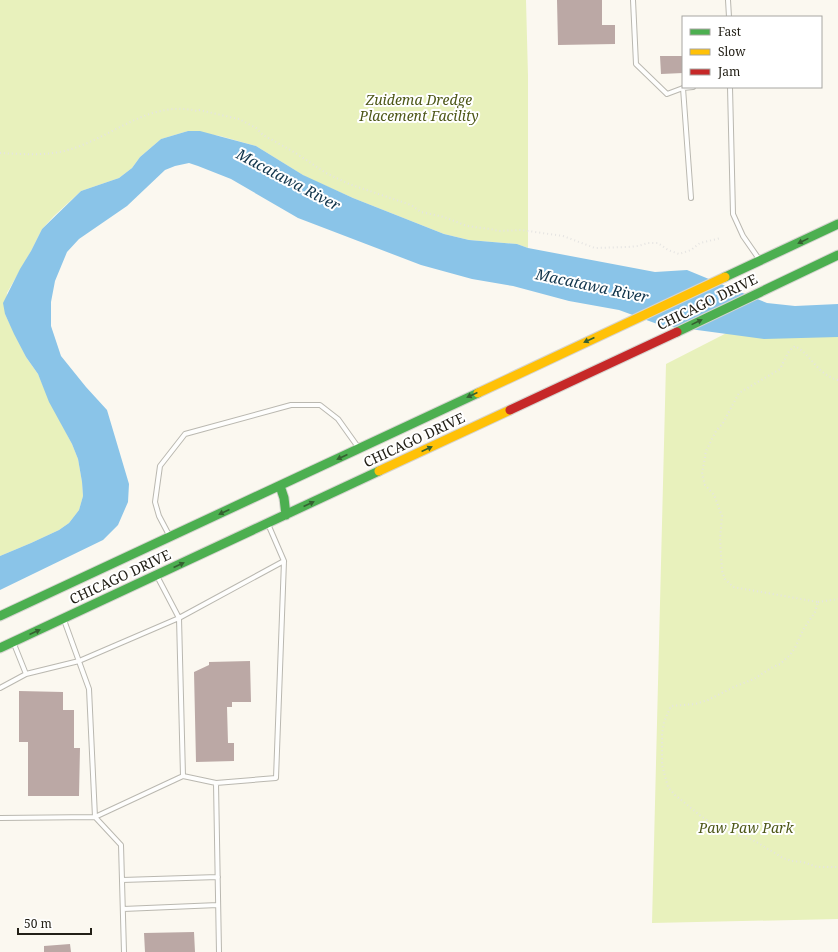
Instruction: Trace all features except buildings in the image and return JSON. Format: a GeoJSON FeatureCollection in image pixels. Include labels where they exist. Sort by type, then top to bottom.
{"type":"FeatureCollection","features":[{"type":"Feature","properties":{"kind":"main road","name":"CHICAGO DRIVE"},"geometry":{"type":"LineString","coordinates":[[0,616],[170,538],[838,224]]}},
{"type":"Feature","properties":{"kind":"main road","name":"CHICAGO DRIVE"},"geometry":{"type":"LineString","coordinates":[[0,648],[268,524],[838,255]]}},
{"type":"Feature","properties":{"kind":"main road"},"geometry":{"type":"LineString","coordinates":[[280,486],[284,498],[286,515]]}},
{"type":"Feature","properties":{"kind":"lane"},"geometry":{"type":"LineString","coordinates":[[633,0],[636,64],[667,94],[683,88],[691,198]]}},
{"type":"Feature","properties":{"kind":"lane"},"geometry":{"type":"LineString","coordinates":[[728,0],[729,16]]}},
{"type":"Feature","properties":{"kind":"lane"},"geometry":{"type":"LineString","coordinates":[[730,88],[733,214],[743,236],[761,261]]}},
{"type":"Feature","properties":{"kind":"lane"},"geometry":{"type":"LineString","coordinates":[[170,538],[159,516],[155,502],[160,466],[185,434],[291,405],[320,405],[338,419],[359,449]]}},
{"type":"Feature","properties":{"kind":"lane"},"geometry":{"type":"LineString","coordinates":[[0,818],[95,817],[183,776],[216,783],[276,778],[284,561],[268,524]]}},
{"type":"Feature","properties":{"kind":"lane"},"geometry":{"type":"LineString","coordinates":[[0,688],[26,674],[79,661],[179,618],[284,561]]}},
{"type":"Feature","properties":{"kind":"lane"},"geometry":{"type":"LineString","coordinates":[[157,576],[179,618],[183,776]]}},
{"type":"Feature","properties":{"kind":"lane"},"geometry":{"type":"LineString","coordinates":[[64,619],[88,689],[95,817],[121,845],[124,952]]}},
{"type":"Feature","properties":{"kind":"lane"},"geometry":{"type":"LineString","coordinates":[[13,641],[26,674]]}},
{"type":"Feature","properties":{"kind":"lane"},"geometry":{"type":"LineString","coordinates":[[216,783],[219,952]]}},
{"type":"Feature","properties":{"kind":"lane"},"geometry":{"type":"LineString","coordinates":[[122,880],[218,877]]}},
{"type":"Feature","properties":{"kind":"lane"},"geometry":{"type":"LineString","coordinates":[[123,908],[218,905]]}},
{"type":"Feature","properties":{"kind":"path"},"geometry":{"type":"LineString","coordinates":[[0,153],[44,154],[65,150],[85,143],[150,113],[180,108],[197,111],[199,110],[239,119],[256,128],[263,135],[294,152],[326,173],[348,184],[411,205],[422,212],[444,217],[467,226],[499,231],[521,230],[563,236],[596,248],[628,247],[648,243],[658,243],[668,250],[679,254],[691,250],[700,243],[721,238]]}},
{"type":"Feature","properties":{"kind":"path"},"geometry":{"type":"LineString","coordinates":[[838,380],[830,378],[822,373],[803,350],[795,346],[789,351],[780,369],[739,393],[730,412],[716,431],[706,451],[702,474],[705,485],[714,495],[722,516],[720,539],[722,571],[726,579],[733,587],[818,602],[838,599]]}},
{"type":"Feature","properties":{"kind":"path"},"geometry":{"type":"LineString","coordinates":[[818,602],[815,612],[803,630],[795,648],[780,664],[754,679],[708,700],[695,704],[671,706],[667,713],[663,728],[661,745],[662,765],[668,787],[674,795],[712,823],[730,833],[753,840],[783,858],[803,862],[816,867],[838,867]]}},
{"type":"Feature","properties":{"kind":"green space","name":"Zuidema Dredge Placement Facility"},"geometry":{"type":"Polygon","coordinates":[[[0,0],[526,0],[528,76],[528,248],[517,244],[469,240],[444,234],[353,198],[306,177],[256,146],[220,136],[188,131],[161,139],[140,157],[132,168],[119,178],[81,191],[54,216],[42,229],[7,293],[5,314],[26,357],[38,374],[51,404],[72,444],[78,459],[83,496],[79,510],[69,523],[59,530],[0,556],[0,0]]]}},
{"type":"Feature","properties":{"kind":"green space","name":"Paw Paw Park"},"geometry":{"type":"Polygon","coordinates":[[[754,319],[838,319],[838,919],[652,923],[666,364],[754,319]]]}},
{"type":"Feature","properties":{"kind":"water","name":"Macatawa River"},"geometry":{"type":"Polygon","coordinates":[[[188,131],[200,131],[256,146],[303,175],[353,198],[444,234],[469,240],[517,244],[528,248],[655,272],[687,270],[767,303],[795,306],[838,304],[838,337],[764,339],[660,325],[619,310],[569,301],[513,286],[472,279],[421,265],[298,218],[231,179],[198,166],[189,163],[175,166],[165,170],[127,206],[79,239],[67,252],[55,281],[51,302],[51,326],[61,356],[107,410],[129,484],[128,502],[118,525],[103,540],[0,590],[0,556],[59,530],[69,523],[79,510],[83,496],[78,459],[72,444],[49,402],[38,374],[26,357],[14,334],[5,314],[3,303],[42,229],[81,191],[119,178],[132,168],[140,157],[161,139],[188,131]]]}},
{"type":"Feature","properties":{"kind":"traffic: fast"},"geometry":{"type":"LineString","coordinates":[[725,277],[838,224]]}},
{"type":"Feature","properties":{"kind":"traffic: fast"},"geometry":{"type":"LineString","coordinates":[[677,332],[838,255]]}},
{"type":"Feature","properties":{"kind":"traffic: fast"},"geometry":{"type":"LineString","coordinates":[[0,616],[478,393]]}},
{"type":"Feature","properties":{"kind":"traffic: fast"},"geometry":{"type":"LineString","coordinates":[[0,648],[379,471]]}},
{"type":"Feature","properties":{"kind":"traffic: fast"},"geometry":{"type":"LineString","coordinates":[[280,486],[284,498],[286,515]]}},
{"type":"Feature","properties":{"kind":"traffic: slow"},"geometry":{"type":"LineString","coordinates":[[478,393],[725,277]]}},
{"type":"Feature","properties":{"kind":"traffic: slow"},"geometry":{"type":"LineString","coordinates":[[379,471],[510,410]]}},
{"type":"Feature","properties":{"kind":"traffic: jam"},"geometry":{"type":"LineString","coordinates":[[510,410],[677,332]]}}]}
